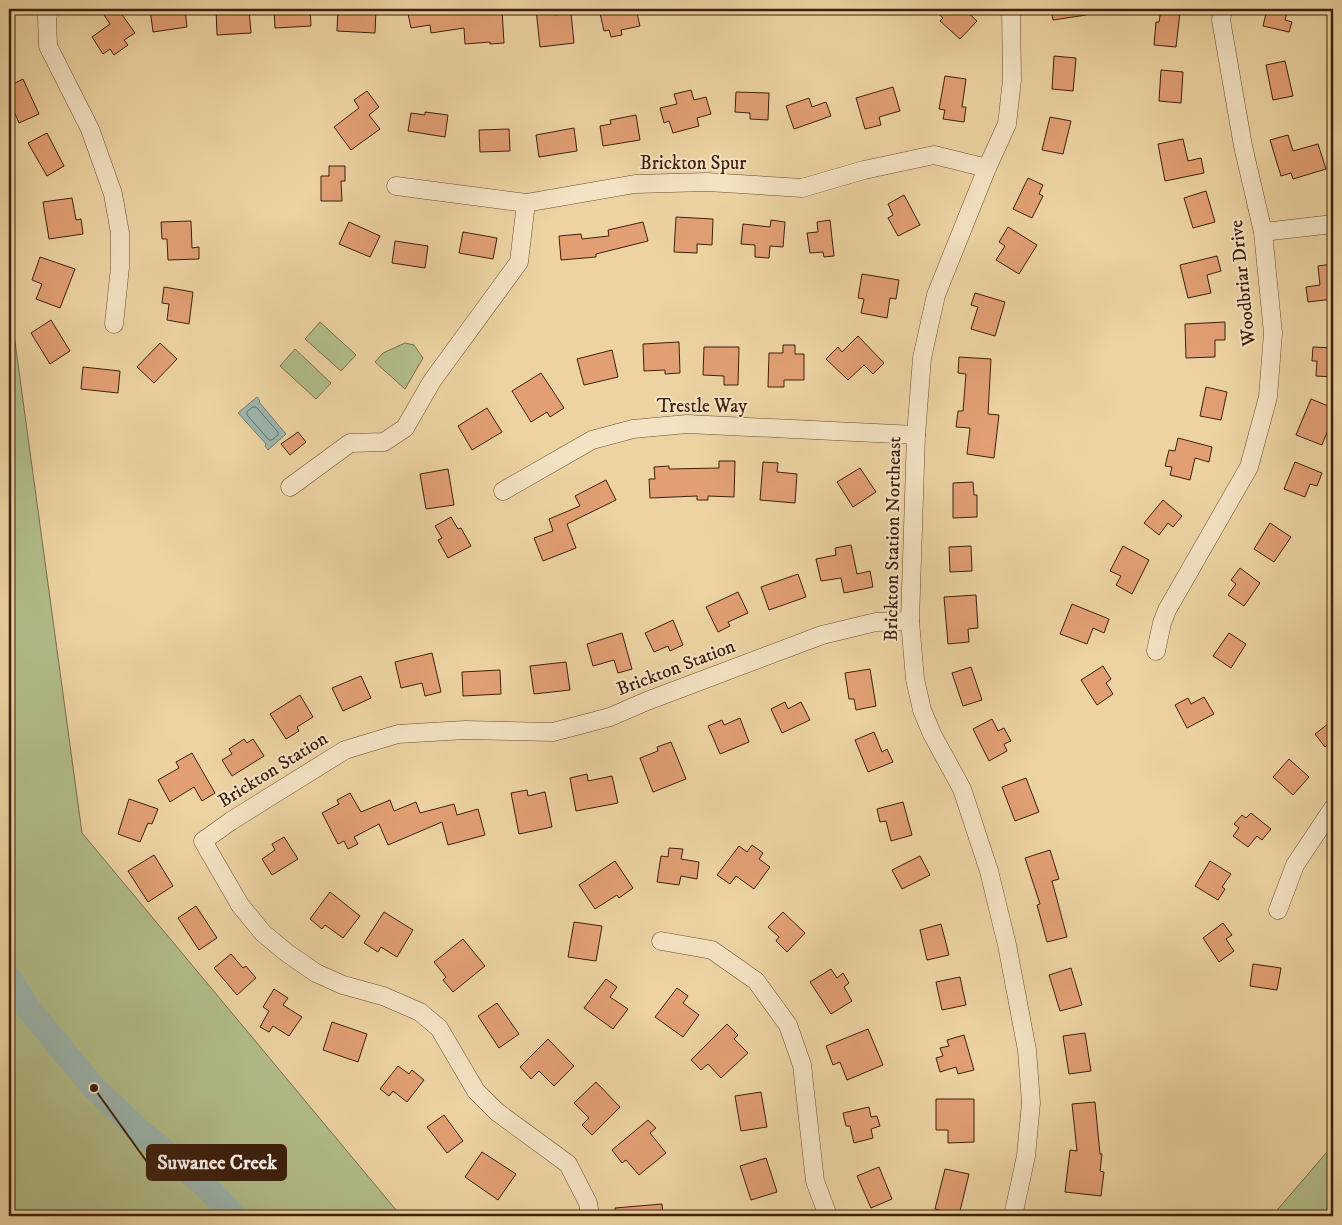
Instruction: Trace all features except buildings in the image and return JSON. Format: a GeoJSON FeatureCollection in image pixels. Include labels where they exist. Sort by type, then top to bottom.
{"type":"FeatureCollection","features":[{"type":"Feature","properties":{"kind":"street"},"geometry":{"type":"LineString","coordinates":[[50,9],[47,17],[48,46],[90,129],[114,204],[120,233],[120,267],[114,324]]}},
{"type":"Feature","properties":{"kind":"street","name":"Brickton Station Northeast"},"geometry":{"type":"LineString","coordinates":[[1010,9],[1012,80],[1007,124],[987,168],[936,295],[922,358],[916,435],[910,621],[916,679],[922,710],[932,734],[962,789],[989,871],[1008,945],[1028,1050],[1031,1102],[1026,1156],[1013,1216]]}},
{"type":"Feature","properties":{"kind":"street","name":"Woodbriar Drive"},"geometry":{"type":"LineString","coordinates":[[1156,651],[1167,610],[1249,466],[1268,397],[1273,333],[1263,232],[1243,146],[1221,20],[1223,9]]}},
{"type":"Feature","properties":{"kind":"street","name":"Brickton Spur"},"geometry":{"type":"LineString","coordinates":[[396,186],[526,202],[635,184],[707,182],[802,188],[864,170],[934,155],[987,168]]}},
{"type":"Feature","properties":{"kind":"street"},"geometry":{"type":"LineString","coordinates":[[290,487],[350,443],[384,442],[405,428],[432,381],[520,262],[526,202]]}},
{"type":"Feature","properties":{"kind":"street"},"geometry":{"type":"LineString","coordinates":[[1263,232],[1333,224]]}},
{"type":"Feature","properties":{"kind":"street","name":"Trestle Way"},"geometry":{"type":"LineString","coordinates":[[503,491],[592,440],[633,429],[686,424],[916,435]]}},
{"type":"Feature","properties":{"kind":"street","name":"Brickton Station"},"geometry":{"type":"LineString","coordinates":[[590,1216],[588,1204],[568,1164],[497,1112],[476,1091],[439,1028],[420,1012],[383,996],[343,985],[316,973],[287,953],[263,933],[240,905],[203,841],[231,821],[345,750],[398,734],[465,730],[553,732],[610,717],[822,634],[876,622],[910,621]]}},
{"type":"Feature","properties":{"kind":"street"},"geometry":{"type":"LineString","coordinates":[[1278,910],[1295,866],[1333,808]]}},
{"type":"Feature","properties":{"kind":"street"},"geometry":{"type":"LineString","coordinates":[[660,941],[712,950],[756,981],[788,1025],[802,1065],[815,1182],[828,1216]]}},
{"type":"Feature","properties":{"kind":"green space"},"geometry":{"type":"Polygon","coordinates":[[[9,298],[82,833],[401,1216],[11,1216],[9,1209],[9,298]]]}},
{"type":"Feature","properties":{"kind":"green space"},"geometry":{"type":"Polygon","coordinates":[[[320,322],[356,355],[341,371],[305,339],[320,322]]]}},
{"type":"Feature","properties":{"kind":"green space"},"geometry":{"type":"Polygon","coordinates":[[[405,343],[414,345],[423,358],[405,389],[375,362],[383,353],[405,343]]]}},
{"type":"Feature","properties":{"kind":"green space"},"geometry":{"type":"Polygon","coordinates":[[[295,349],[331,383],[316,399],[280,366],[295,349]]]}},
{"type":"Feature","properties":{"kind":"green space"},"geometry":{"type":"Polygon","coordinates":[[[1333,1145],[1333,1216],[1272,1216],[1333,1145]]]}},
{"type":"Feature","properties":{"kind":"water"},"geometry":{"type":"Polygon","coordinates":[[[257,397],[259,402],[286,434],[268,450],[265,446],[266,444],[238,413],[257,397]]]}},
{"type":"Feature","properties":{"kind":"waterway"},"geometry":{"type":"LineString","coordinates":[[9,978],[27,1007],[94,1088],[142,1133],[200,1181],[235,1216]]}},
{"type":"Feature","properties":{"kind":"place","name":"Suwanee Creek"},"geometry":{"type":"Point","coordinates":[94,1088]}}]}
